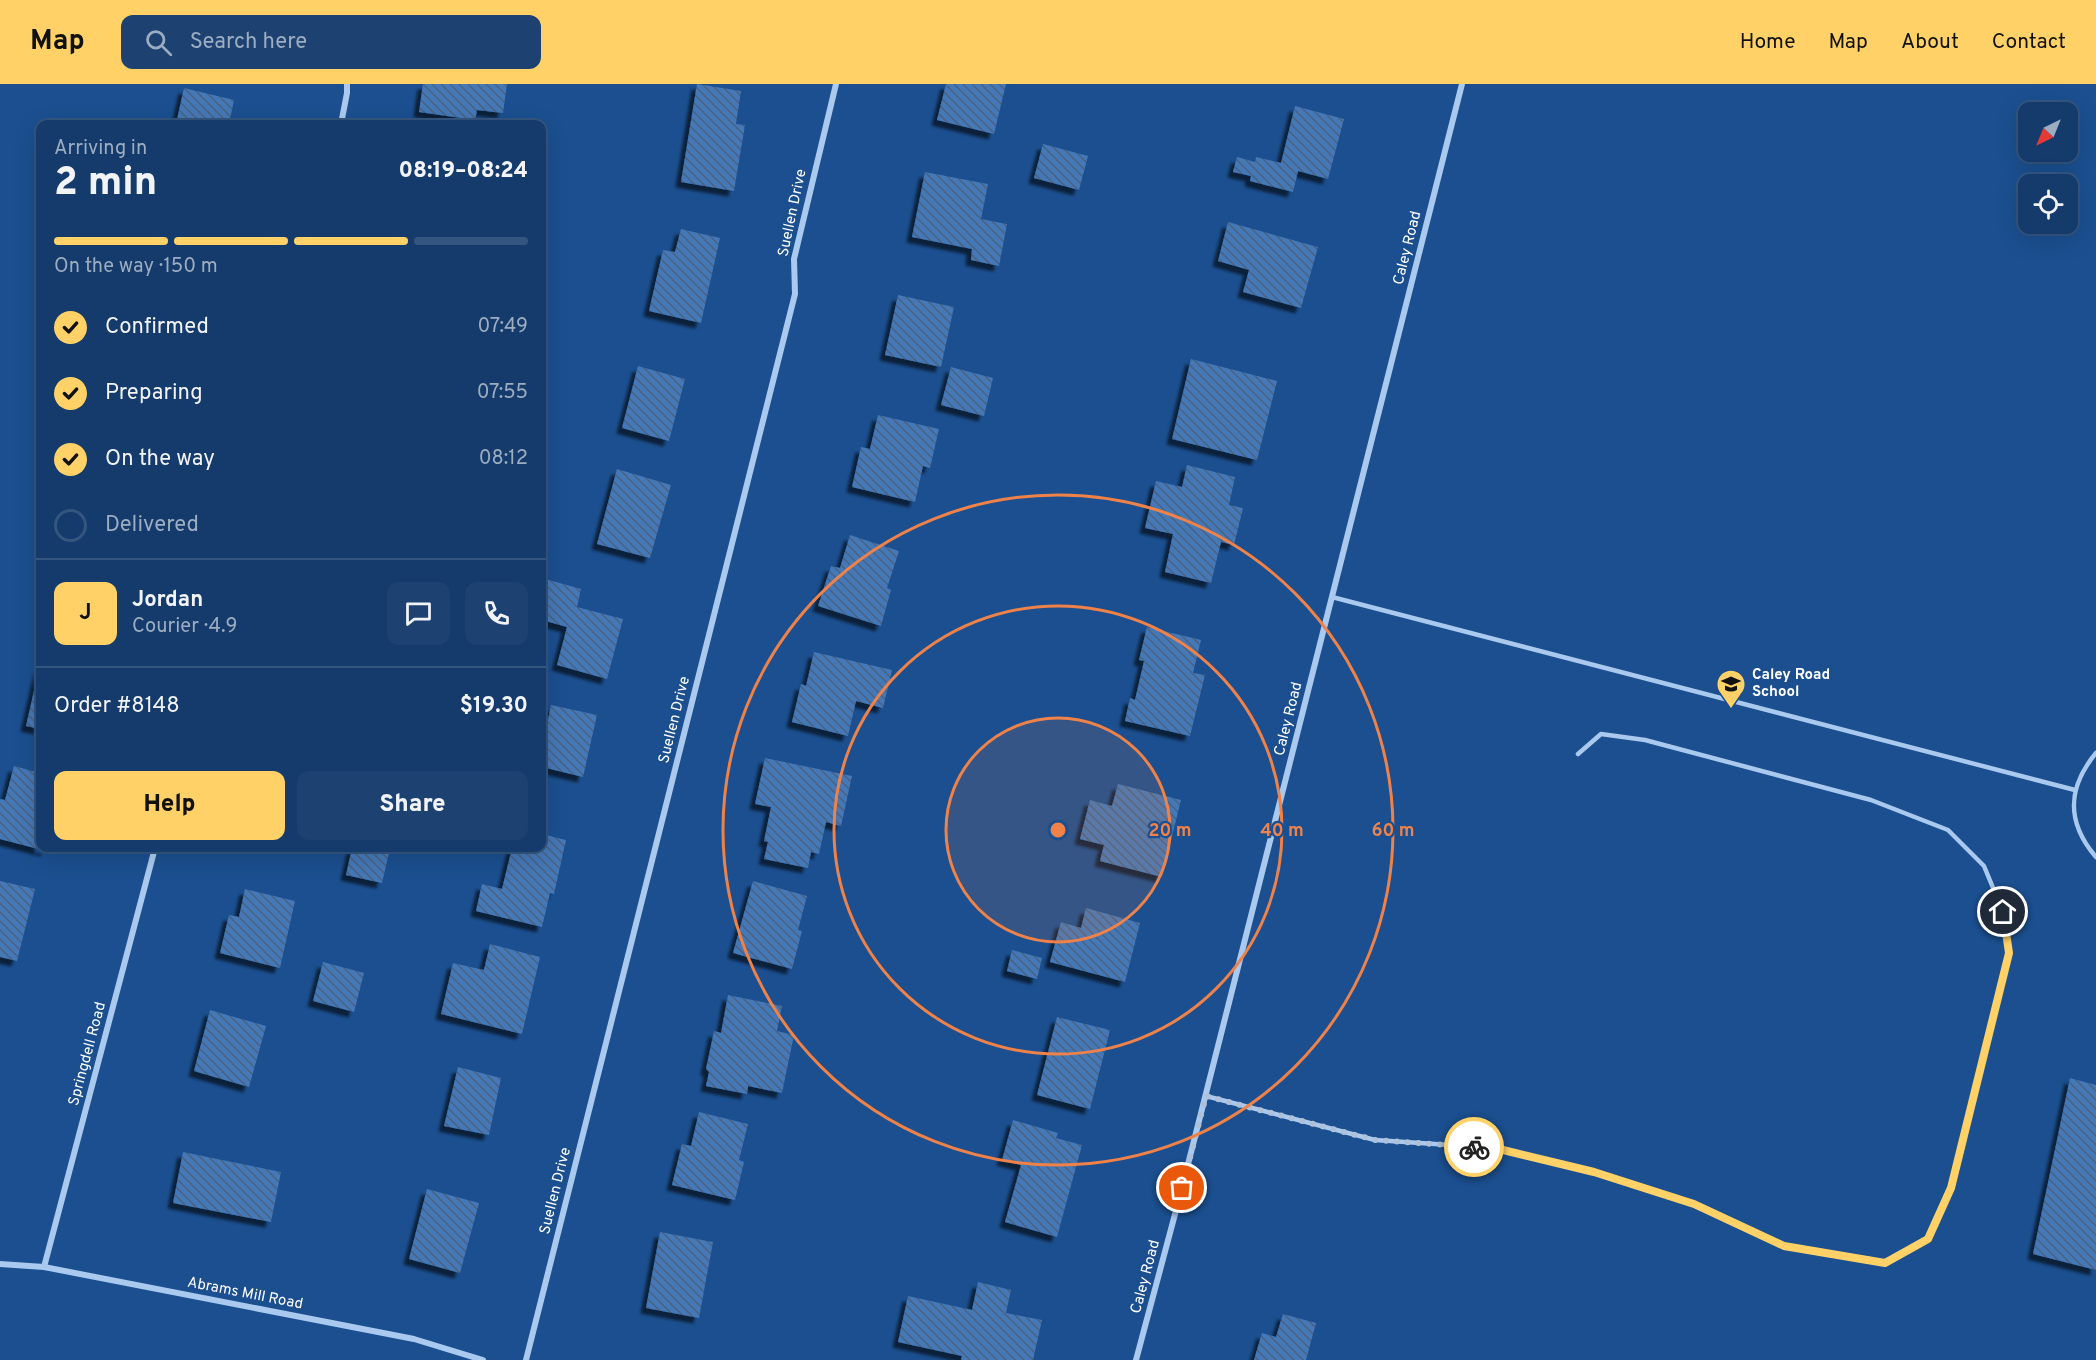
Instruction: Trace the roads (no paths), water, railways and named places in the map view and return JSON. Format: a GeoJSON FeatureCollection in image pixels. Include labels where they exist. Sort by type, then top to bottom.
{"type":"FeatureCollection","features":[{"type":"Feature","properties":{"kind":"street"},"geometry":{"type":"LineString","coordinates":[[342,120],[347,84]]}},
{"type":"Feature","properties":{"kind":"street","name":"Suellen Drive"},"geometry":{"type":"LineString","coordinates":[[526,1360],[795,294],[794,259],[836,84]]}},
{"type":"Feature","properties":{"kind":"street","name":"Caley Road"},"geometry":{"type":"LineString","coordinates":[[1136,1360],[1206,1096],[1462,84]]}},
{"type":"Feature","properties":{"kind":"street","name":"Springdell Road"},"geometry":{"type":"LineString","coordinates":[[44,1267],[154,852]]}},
{"type":"Feature","properties":{"kind":"street","name":"Abrams Mill Road"},"geometry":{"type":"LineString","coordinates":[[0,1264],[44,1267],[414,1340],[483,1360]]}},
{"type":"Feature","properties":{"kind":"lane"},"geometry":{"type":"LineString","coordinates":[[1332,597],[2075,790]]}},
{"type":"Feature","properties":{"kind":"lane"},"geometry":{"type":"LineString","coordinates":[[1206,1096],[1375,1140],[1495,1148],[1594,1172],[1694,1204],[1784,1246],[1885,1263],[1928,1239],[1951,1188],[2009,953],[2003,912],[1984,866],[1948,830],[1872,800],[1645,740],[1601,734],[1578,754]]}},
{"type":"Feature","properties":{"kind":"lane"},"geometry":{"type":"LineString","coordinates":[[2096,753],[2083,768],[2075,790],[2074,815],[2081,837],[2096,857]]}},
{"type":"Feature","properties":{"kind":"place","name":"Caley Road School"},"geometry":{"type":"Point","coordinates":[1731,710]}}]}
